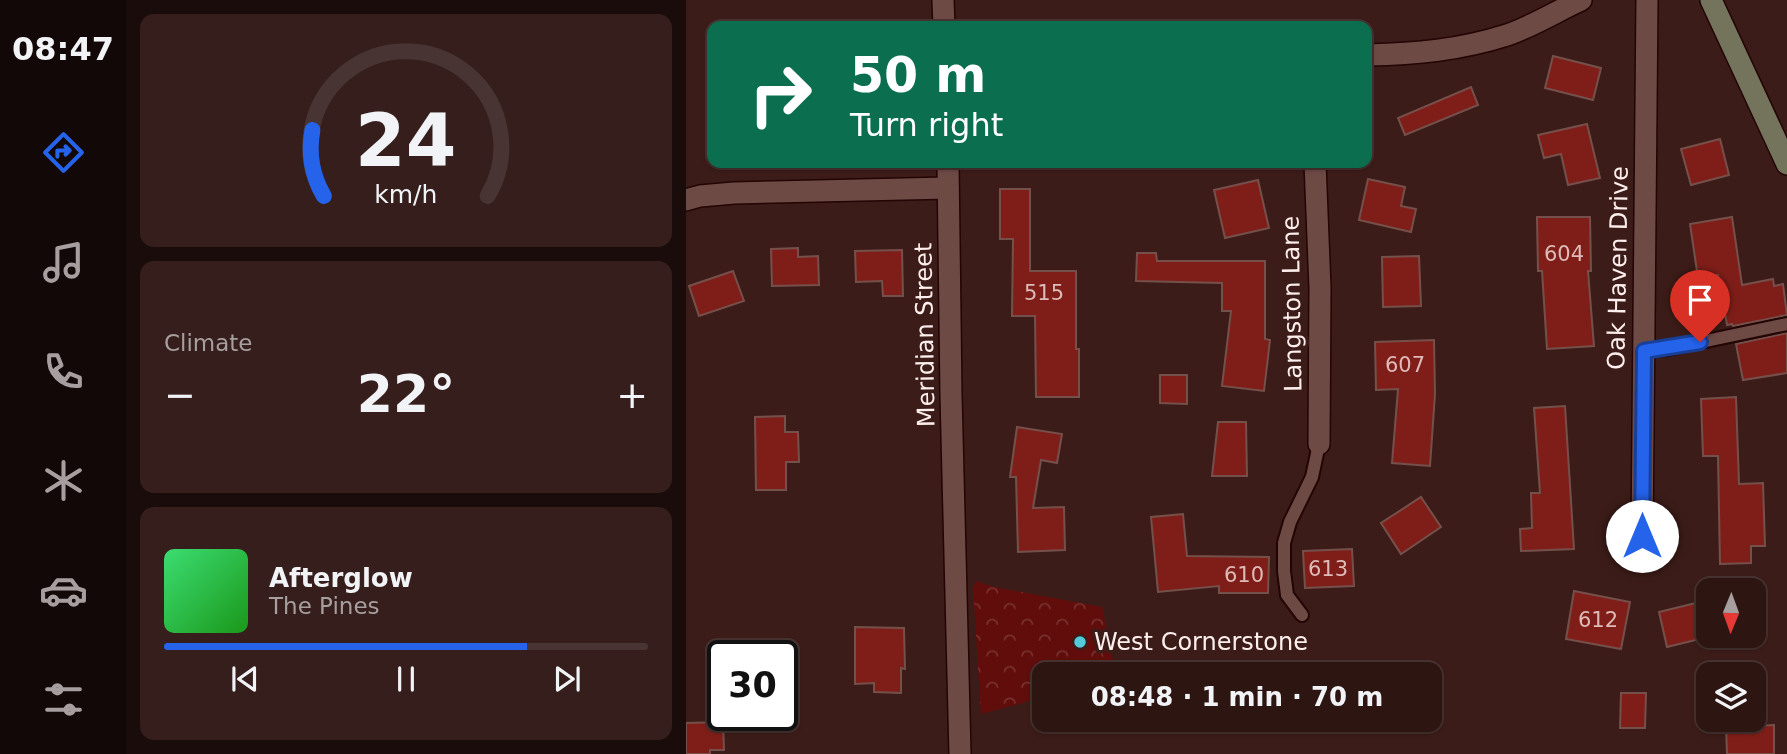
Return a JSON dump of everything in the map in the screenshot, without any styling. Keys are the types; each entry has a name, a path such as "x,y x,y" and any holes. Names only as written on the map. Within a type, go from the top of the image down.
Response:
{"main road":[{"path":"1711,0 1787,164"}],"street":[{"path":"943,0 944,21"},
{"path":"1372,55 1412,54 1461,48 1510,34 1581,0"},
{"name":"Oak Haven Drive","path":"1642,536 1647,0"},
{"name":"Meridian Street","path":"948,168 960,754"},
{"name":"Langston Lane","path":"1315,168 1320,288 1319,444"},
{"path":"686,200 734,193 948,188"}],"lane":[{"path":"1644,351 1787,324"},
{"path":"1302,615 1287,595 1284,543 1290,522 1312,477 1319,444"}],"green space":[{"path":"976,581 994,587 1102,607 1113,662 1032,662 1032,700 981,714 973,588"}],"building":[{"path":"1553,56 1601,68 1593,100 1545,88"},
{"path":"1471,87 1478,105 1405,135 1398,118"},
{"path":"1587,124 1600,178 1568,185 1561,154 1544,158 1538,135"},
{"path":"1720,139 1729,175 1691,185 1681,149"},
{"path":"1368,179 1405,187 1401,206 1416,209 1411,232 1359,220"},
{"path":"1258,180 1269,228 1225,238 1214,190"},
{"path":"1000,189 1030,189 1030,271 1076,271 1079,397 1036,397 1035,316 1012,316 1013,239 1000,239"},
{"path":"1537,217 1590,217 1591,271 1588,271 1594,346 1547,349 1542,271 1538,271"},
{"path":"1732,217 1742,285 1773,279 1774,286 1783,284 1787,315 1727,325 1718,275 1698,278 1690,224"},
{"path":"798,248 798,257 818,256 819,285 772,286 771,249"},
{"path":"902,250 903,296 883,296 882,281 856,282 855,251"},
{"path":"1137,253 1156,253 1157,261 1265,261 1265,339 1270,340 1264,391 1222,386 1231,311 1222,311 1222,283 1136,281"},
{"path":"1419,256 1421,306 1383,307 1382,257"},
{"path":"733,271 744,301 699,316 689,286"},
{"path":"1787,333 1787,373 1743,380 1736,344"},
{"path":"1434,340 1435,394 1430,466 1392,463 1398,389 1376,390 1375,342"},
{"path":"1160,375 1187,375 1187,404 1160,403"},
{"path":"1736,397 1739,484 1763,483 1765,546 1751,546 1751,563 1720,564 1718,456 1703,456 1701,399"},
{"path":"1565,406 1574,549 1521,551 1520,529 1532,528 1531,493 1540,493 1534,408"},
{"path":"785,416 785,432 798,432 799,462 786,462 786,490 756,490 755,417"},
{"path":"1218,422 1246,422 1247,476 1212,476"},
{"path":"1017,427 1062,434 1057,463 1041,460 1033,508 1064,507 1065,550 1018,552 1016,477 1010,477"},
{"path":"1421,497 1441,527 1401,554 1381,523"},
{"path":"1183,514 1187,556 1269,557 1268,593 1219,593 1219,586 1158,592 1151,517"},
{"path":"1352,549 1354,586 1305,588 1303,551"},
{"path":"1574,591 1630,602 1621,649 1566,639"},
{"path":"1696,603 1696,640 1667,647 1659,612"},
{"path":"855,627 904,628 905,669 901,668 901,693 874,692 874,683 855,684"},
{"path":"1621,693 1646,693 1645,728 1620,728"},
{"path":"707,722 707,731 723,731 724,750 710,750 710,754 686,754 686,723"},
{"path":"1766,725 1774,725 1774,754 1727,754 1726,732 1766,732"}],"place":[{"name":"West Cornerstone","path":"1080,642"}],"route":[{"path":"1642,536 1644,351 1700,342"}]}
